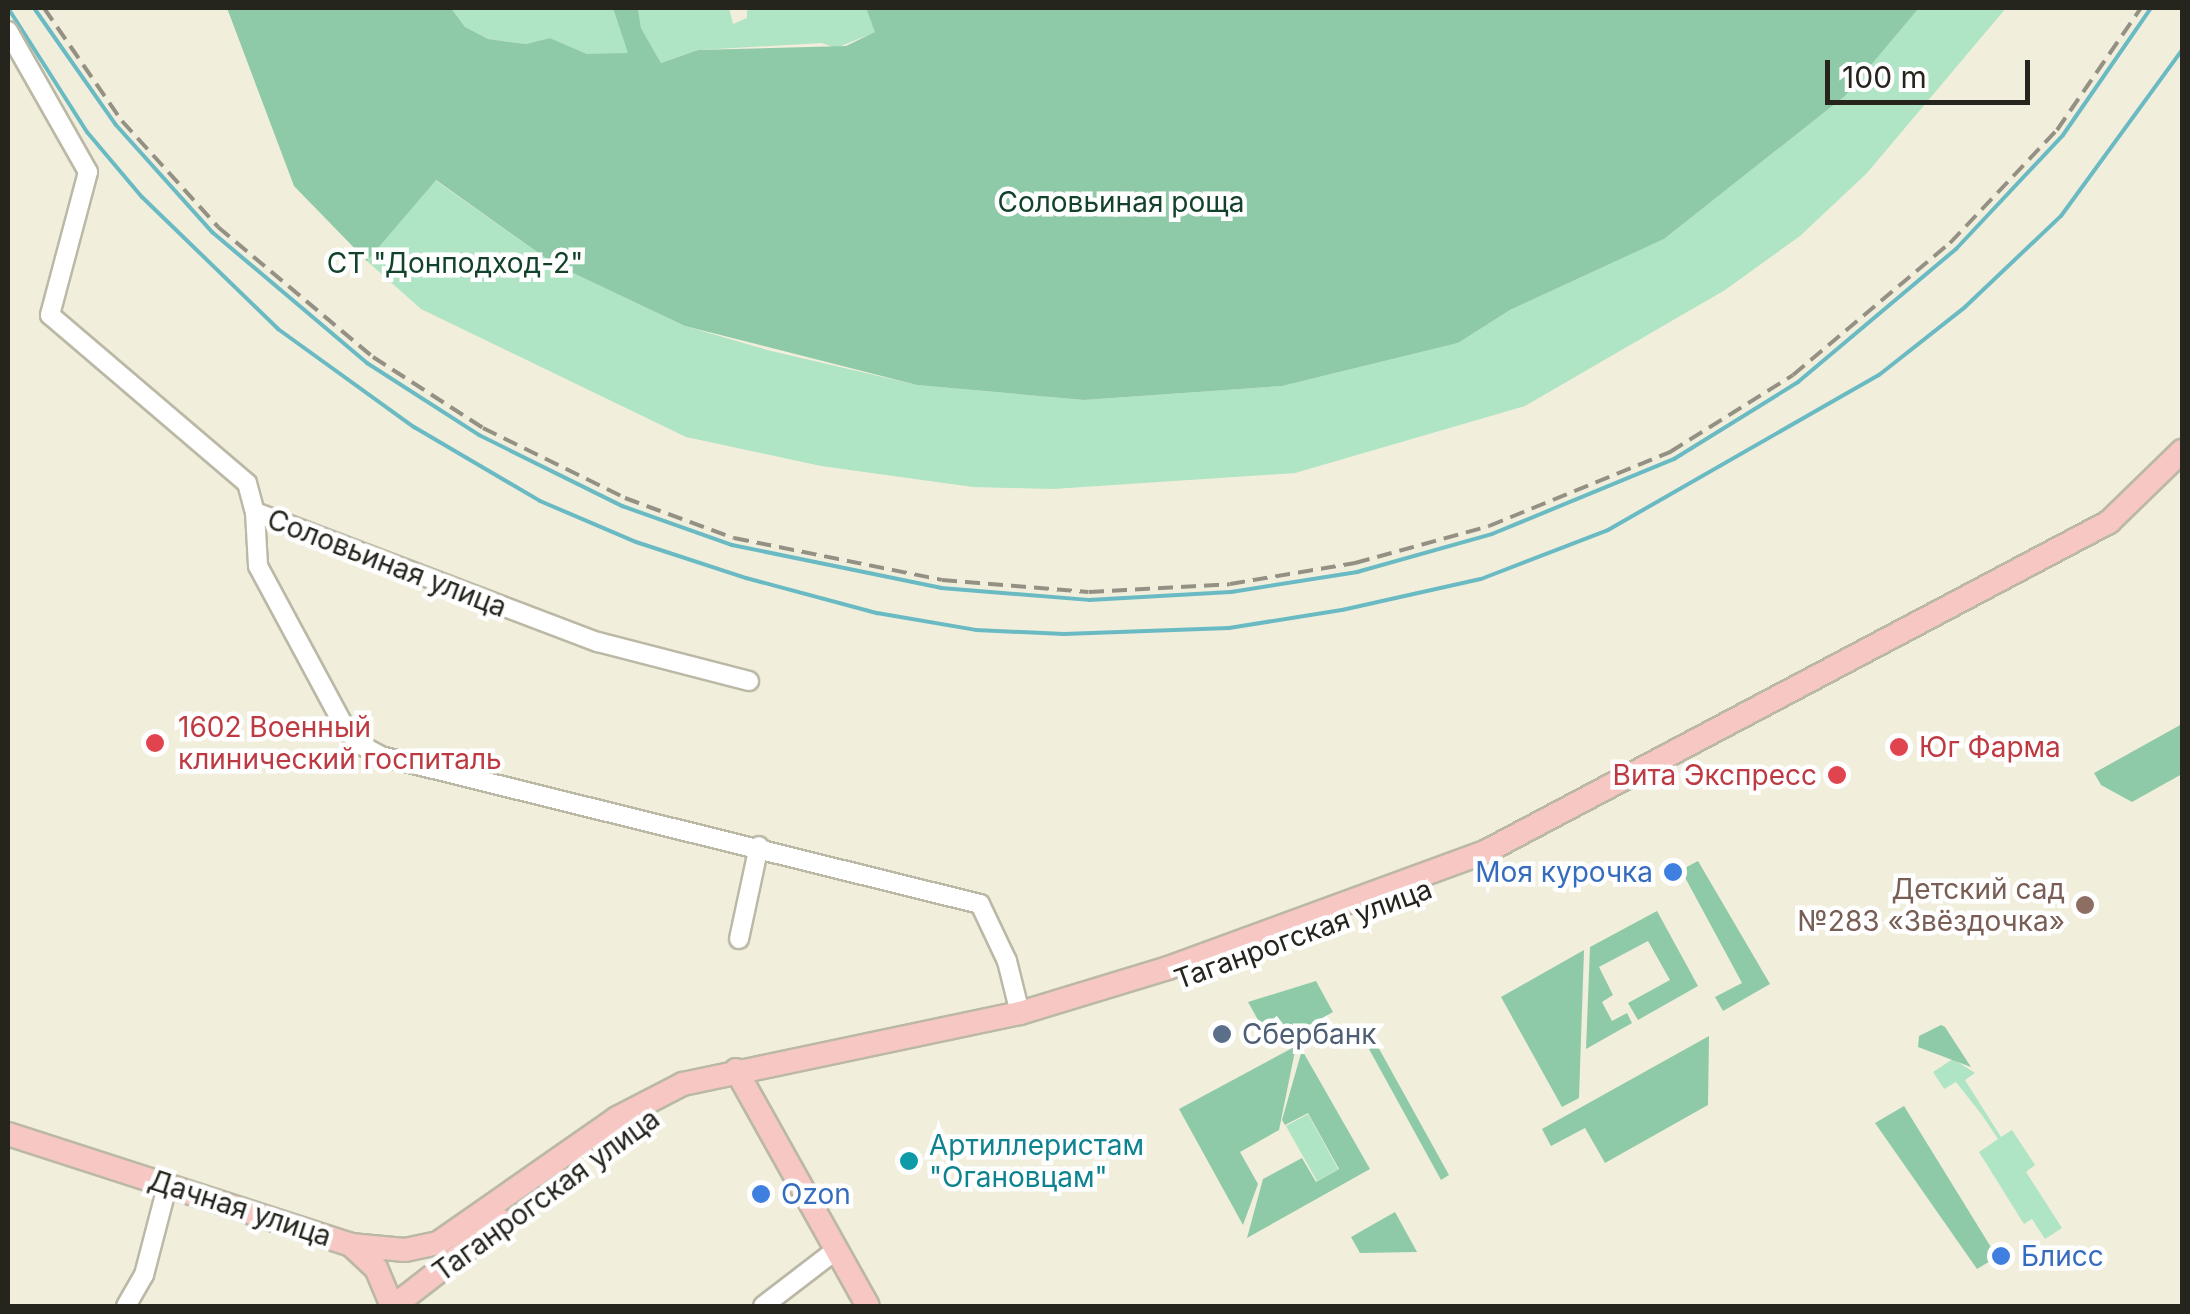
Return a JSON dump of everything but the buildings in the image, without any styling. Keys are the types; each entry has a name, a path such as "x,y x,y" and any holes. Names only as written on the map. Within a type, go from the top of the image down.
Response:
{"main road":[{"name":"Таганрогская улица","path":"1651,775 2109,522 2182,451"},
{"name":"Таганрогская улица","path":"474,1224 616,1118 683,1084 740,1077 1022,1020 1454,865 1651,775 2117,534 2182,473"},
{"name":"Таганрогская улица","path":"351,1245 376,1268 393,1306 624,1130 740,1077"},
{"path":"740,1077 868,1306"},
{"name":"Дачная улица","path":"8,1134 351,1245 405,1250 438,1244 474,1224"}],"street":[{"name":"Соловьиная улица","path":"8,32 88,172 50,315 247,483 254,512 598,642 750,681"},
{"path":"254,512 258,566 347,731 362,745 382,756 759,846 980,904 1007,961 1022,1020"},
{"path":"738,939 759,846"},
{"path":"126,1306 144,1275 168,1183"},
{"path":"763,1306 836,1250"}],"green space":[{"name":"Соловьиная роща","path":"227,8 451,8 465,27 488,39 526,44 550,38 587,54 628,53 613,8 638,8 641,28 661,63 698,50 846,46 875,32 866,8 1919,8 1845,96 1664,239 1510,310 1458,343 1282,386 1084,400 917,385 685,326 554,264 436,180 367,261 294,186"},
{"path":"451,8 613,8 629,54 587,54 550,38 526,44 488,39 465,27"},
{"path":"638,8 729,8 733,24 747,18 747,8 866,8 876,32 836,48 822,43 698,50 661,63 641,28"},
{"name":"СТ \"Донподход-2\"","path":"1919,8 2006,8 1867,173 1800,236 1725,290 1525,406 1295,473 1053,489 973,487 821,466 686,437 421,309 367,261 435,180 554,264 685,326 767,350 917,385 1084,400 1282,386 1458,343 1510,310 1664,239 1845,96"},
{"path":"2182,724 2182,774 2132,802 2101,785 2094,773"},
{"path":"1698,861 1770,984 1723,1011 1715,997 1742,983 1681,870"},
{"path":"1657,911 1698,986 1638,1020 1628,1003 1670,980 1648,941 1599,967 1613,995 1602,1002 1612,1021 1627,1013 1632,1023 1586,1049 1590,947"},
{"path":"1584,950 1579,1098 1562,1107 1501,997"},
{"path":"1316,981 1333,1012 1272,1045 1248,1002"},
{"path":"1941,1025 1971,1067 1918,1047 1919,1036"},
{"path":"1709,1036 1708,1105 1605,1163 1585,1128 1551,1146 1542,1129"},
{"path":"1377,1045 1449,1175 1441,1180 1369,1049"},
{"path":"1296,1046 1279,1130 1240,1152 1258,1184 1243,1225 1179,1109"},
{"path":"1302,1050 1370,1169 1247,1238 1263,1179 1302,1158 1316,1182 1339,1169 1308,1113 1285,1125 1282,1120"},
{"path":"1953,1059 1975,1073 1965,1080 2001,1137 2012,1130 2035,1165 2026,1172 2062,1228 2045,1239 2032,1219 2024,1224 1979,1152 1998,1139 1982,1115 1956,1082 1944,1089 1933,1072"},
{"path":"1904,1106 1997,1257 1977,1269 1875,1123"},
{"path":"1308,1114 1338,1169 1317,1181 1286,1126"},
{"path":"1395,1212 1417,1252 1360,1253 1351,1237"}],"waterway":[{"path":"8,8 87,132 142,197 278,329 414,427 540,501 636,542 746,578 877,613 976,630 1064,634 1229,628 1342,610 1481,579 1608,530 1879,375 1965,307 2061,216 2182,50"},
{"path":"34,8 116,125 212,232 367,363 479,435 622,506 732,545 941,588 1089,600 1231,592 1357,572 1492,534 1674,459 1798,382 1956,249 2063,135 2151,8"}],"railway":[{"path":"44,8 122,121 218,227 373,357 483,428 625,498 734,538 942,580 1089,592 1230,584 1355,563 1489,526 1670,452 1793,375 1950,243 2057,130 2141,8"}],"place":[{"name":"1602 Военный клинический госпиталь","path":"155,743"},
{"name":"Юг Фарма","path":"1899,747"},
{"name":"Вита Экспресс","path":"1837,775"},
{"name":"Моя курочка","path":"1673,872"},
{"name":"Детский сад №283 «Звёздочка»","path":"2085,905"},
{"name":"Сбербанк","path":"1222,1034"},
{"name":"Артиллеристам \"Огановцам\"","path":"909,1161"},
{"name":"Ozon","path":"761,1194"},
{"name":"Блисс","path":"2001,1256"}]}
